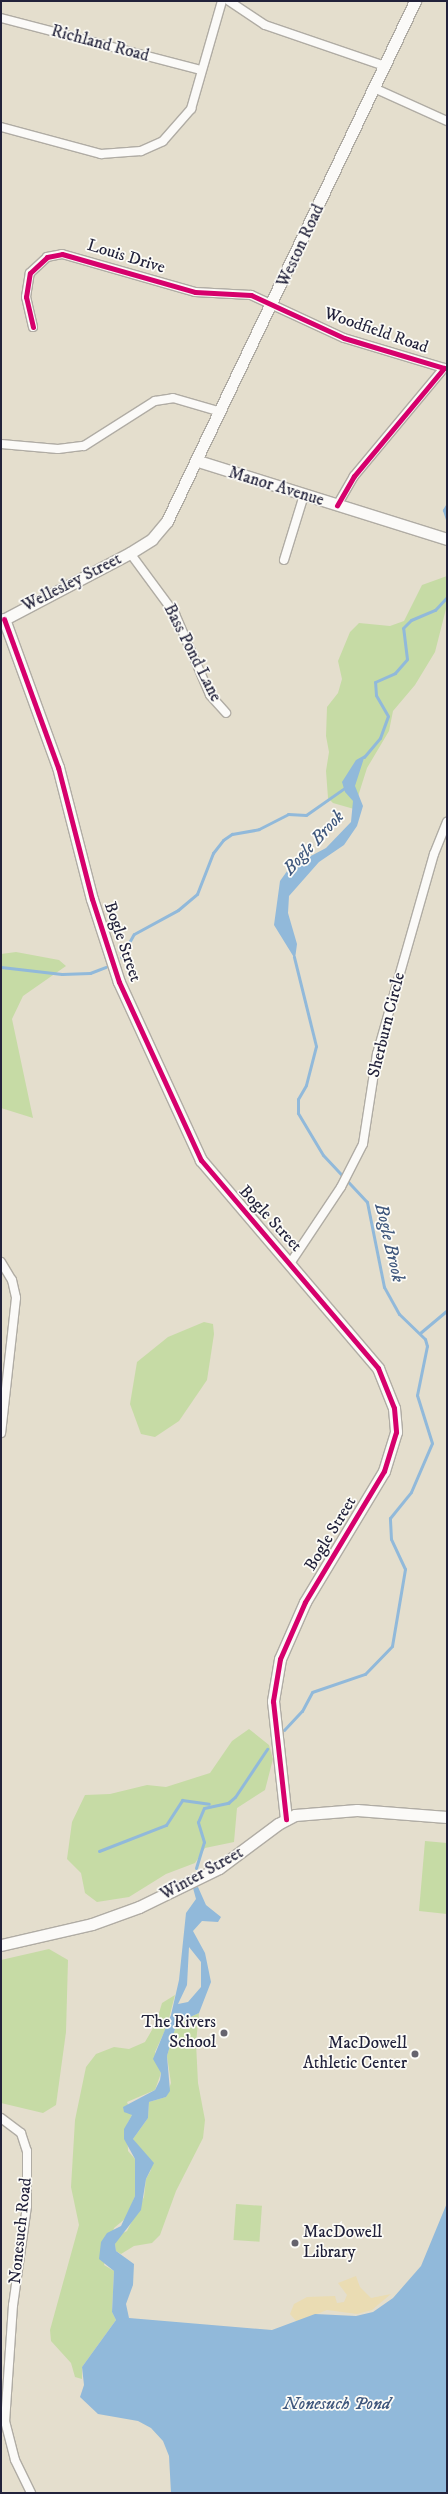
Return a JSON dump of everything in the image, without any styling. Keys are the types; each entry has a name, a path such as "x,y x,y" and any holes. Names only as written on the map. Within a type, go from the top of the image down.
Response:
{"street":[{"path":"1,127 101,154 141,151 163,141 190,109 200,70 222,1"},
{"path":"229,1 265,25 385,66"},
{"name":"Weston Road","path":"142,546 170,516 198,461 218,411 273,305 415,1"},
{"name":"Richland Road","path":"1,18 200,70"},
{"path":"374,88 447,121"},
{"name":"Louis Drive","path":"33,327 26,297 27,280 40,261 54,254 72,256 195,292 241,293 273,305"},
{"name":"Woodfield Road","path":"273,305 344,338 444,368 354,476 337,506"},
{"path":"1,444 58,449 84,446 155,401 173,398 218,411"},
{"name":"Manor Avenue","path":"198,461 304,496 447,539"},
{"path":"284,560 304,496"},
{"name":"Wellesley Street","path":"3,620 142,546"},
{"name":"Bass Pond Lane","path":"130,553 175,614 210,695 226,713"},
{"name":"Bogle Street","path":"3,620 58,767 92,899 119,982 201,1160 290,1262 378,1368 394,1408 396,1432 384,1471 304,1602 280,1659 273,1701 286,1819"},
{"name":"Sherburn Circle","path":"290,1262 352,1168 366,1132 379,1046 434,854 447,822"},
{"path":"1,1262 12,1280 16,1298 1,1433"},
{"name":"Winter Street","path":"1,1945 92,1924 151,1902 219,1868 286,1819 337,1810 447,1817"},
{"name":"Nonesuch Road","path":"1,2118 21,2133 27,2151 27,2206 13,2305 5,2421 15,2460 31,2493"}],"green space":[{"path":"447,576 447,605 435,652 415,685 393,711 389,731 367,768 354,809 333,803 328,798 326,771 329,752 326,736 327,707 338,693 342,679 338,661 350,632 359,623 390,626 404,621 422,585"},
{"path":"16,952 59,960 66,966 23,996 12,1019 33,1118 1,1108 1,954"},
{"path":"204,1322 213,1324 214,1334 207,1380 179,1421 155,1437 141,1434 130,1404 137,1362 168,1337"},
{"path":"249,1729 269,1745 273,1759 265,1790 237,1808 234,1842 205,1848 195,1863 166,1874 129,1897 97,1902 85,1893 81,1873 67,1859 72,1822 85,1795 110,1794 147,1785 166,1787 210,1773 232,1741"},
{"path":"425,1841 447,1843 447,1914 419,1911"},
{"path":"49,1949 68,1960 66,2032 56,2105 43,2113 1,2103 1,1960"},
{"path":"175,1995 167,2026 155,2052 161,2073 155,2090 127,2102 132,2115 127,2124 128,2151 135,2159 135,2196 126,2218 114,2228 104,2265 114,2271 112,2312 116,2320 82,2367 82,2379 75,2377 71,2363 51,2341 50,2330 79,2225 71,2187 75,2120 86,2067 96,2054 114,2047 129,2049 145,2042 156,2023 162,2003"},
{"path":"199,2013 196,2043 198,2083 205,2120 203,2138 176,2191 160,2235 152,2243 134,2246 121,2254 116,2251 115,2244 119,2235 127,2231 144,2197 146,2179 151,2170 133,2139 148,2118 149,2102 166,2097 171,2083 167,2056 175,2029 179,2022"},
{"path":"236,2204 262,2206 259,2242 233,2240"}],"sand":[{"path":"356,2276 360,2287 371,2298 391,2294 372,2310 357,2314 327,2310 297,2322 290,2314 294,2304 307,2297 335,2296 337,2303 344,2302 347,2295 338,2283"}],"water":[{"path":"365,755 355,786 363,806 357,826 344,845 319,862 289,896 288,913 297,944 295,959 274,925 280,881 290,867 326,848 351,822 353,801 345,792 342,782 356,760"},
{"name":"Nonesuch Pond","path":"198,1887 206,1905 221,1917 218,1922 202,1921 193,1931 205,1953 211,1982 199,2013 179,2022 175,2029 167,2056 170,2091 166,2097 149,2102 148,2118 133,2139 154,2163 146,2179 141,2210 115,2244 116,2251 134,2264 133,2285 126,2304 129,2318 272,2330 315,2314 356,2316 373,2312 393,2298 421,2266 447,2203 447,2493 171,2493 169,2456 163,2441 151,2428 138,2421 98,2414 80,2397 84,2385 82,2367 116,2320 112,2312 114,2271 99,2259 101,2242 107,2233 121,2226 135,2196 135,2159 124,2139 124,2129 132,2115 124,2112 123,2107 155,2090 160,2080 161,2073 153,2059 171,2015 179,1980 186,1913 196,1899 193,1888","holes":["189,1947 201,1962 201,1987 188,2002 178,2004 187,1985"]}],"waterway":[{"name":"Bogle Brook","path":"447,505 444,510 447,519"},
{"name":"Bogle Brook","path":"364,757 380,738 388,716 376,695 375,682 395,673 407,659 403,628 411,620 435,610 447,597"},
{"path":"121,957 134,934 178,910 197,894 213,853 223,840 232,834 259,829 288,814 306,815 346,787"},
{"name":"Bogle Brook","path":"284,1730 302,1711 312,1692 365,1674 392,1646 405,1569 391,1539 390,1518 411,1492 432,1443 417,1395 427,1346 425,1339 399,1314 384,1287 367,1202 323,1155 298,1113 298,1099 306,1085 316,1046 294,957"},
{"path":"1,967 62,974 90,973 106,967"},
{"path":"420,1333 447,1310"},
{"name":"Bogle Brook","path":"196,1868 204,1842 198,1822 204,1808 228,1803 235,1797 267,1749"},
{"path":"99,1851 166,1825 182,1800 209,1804"}],"cycle path":[{"path":"33,327 26,297 30,273 47,257 62,254 195,292 251,295 344,338 444,368 354,476 337,506"},
{"path":"4,619 58,767 92,899 119,982 201,1160 378,1368 394,1408 396,1432 384,1471 305,1602 280,1659 273,1701 286,1819"}],"place":[{"name":"The Rivers School","path":"224,2033"},
{"name":"MacDowell Athletic Center","path":"415,2054"},
{"name":"MacDowell Library","path":"295,2243"}]}
